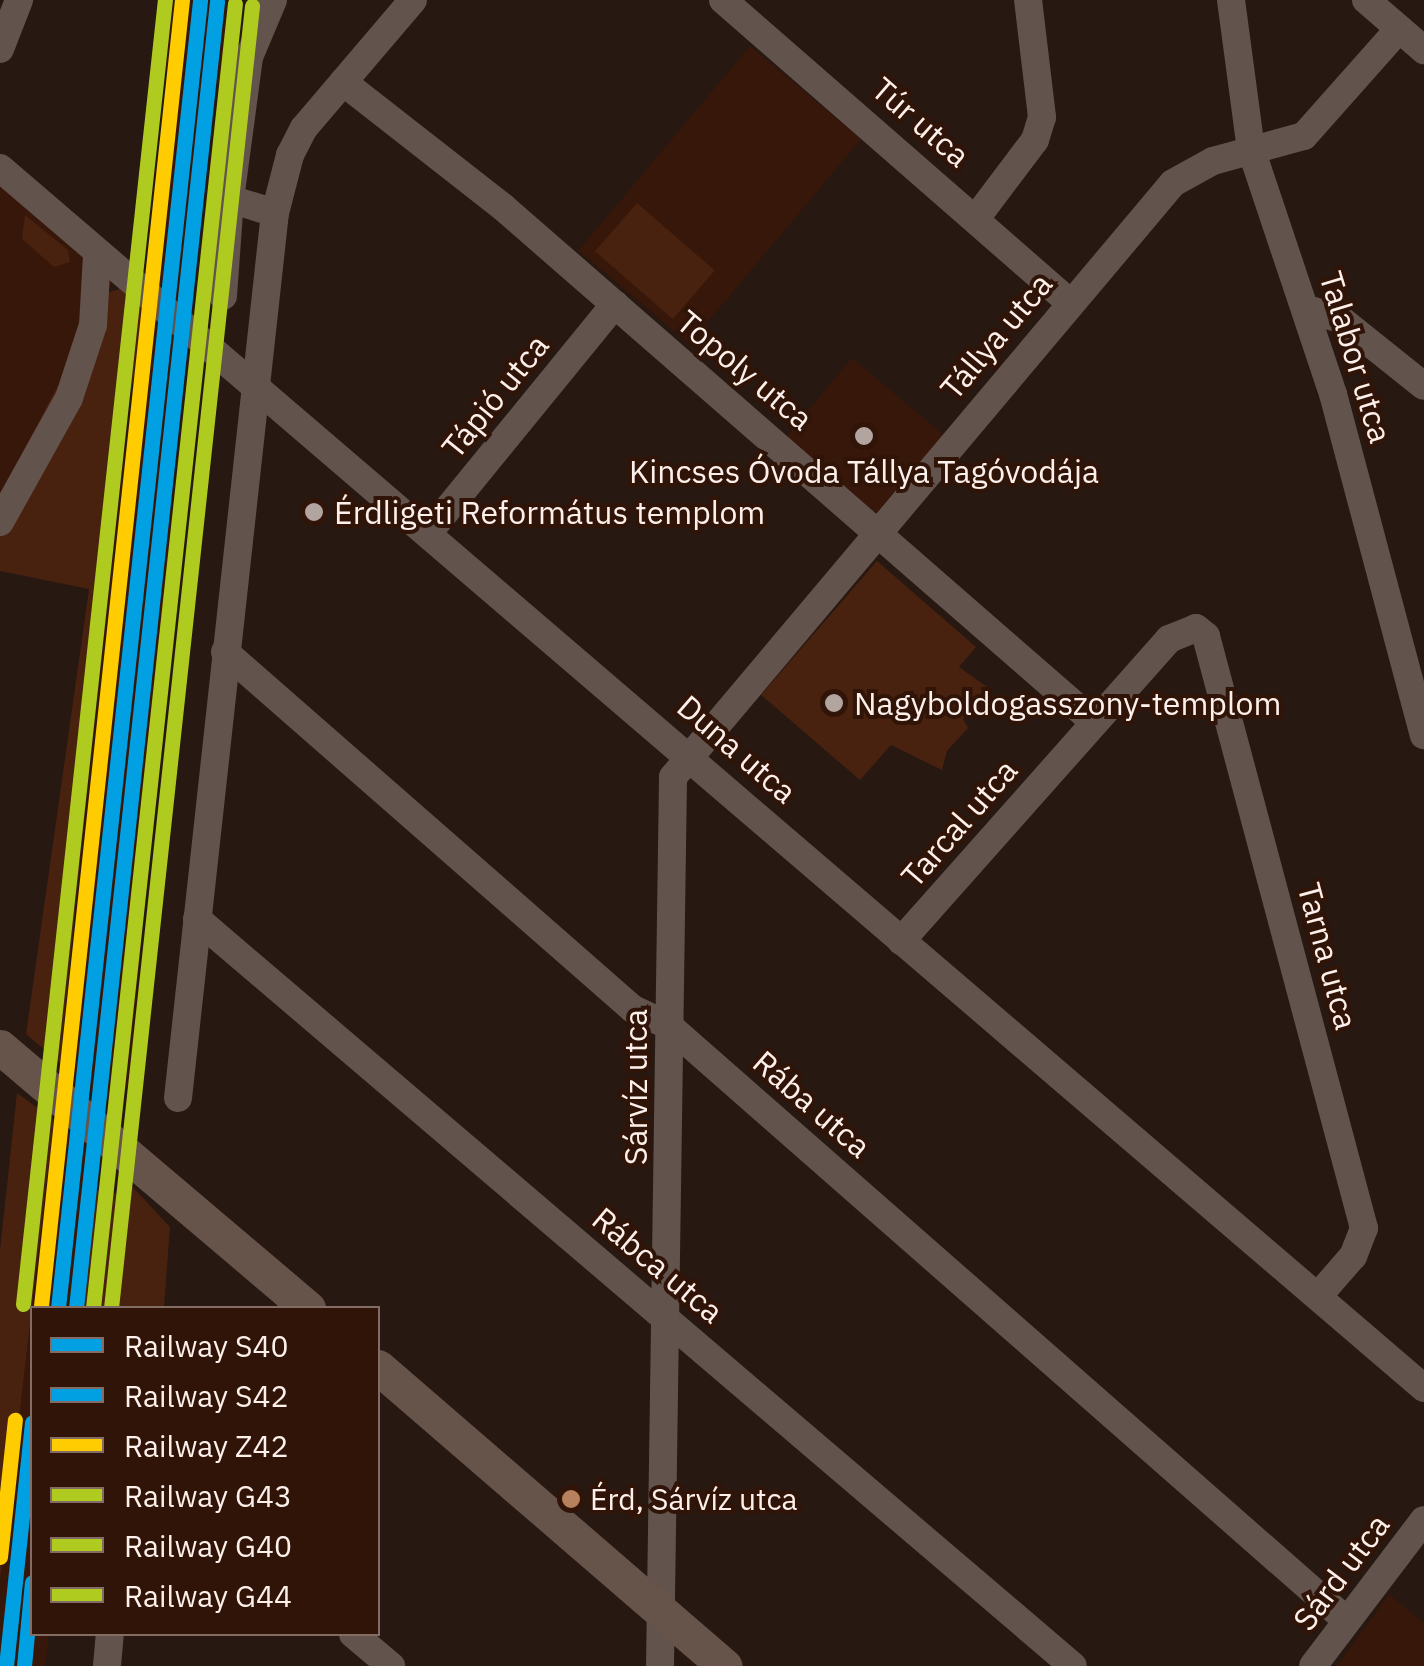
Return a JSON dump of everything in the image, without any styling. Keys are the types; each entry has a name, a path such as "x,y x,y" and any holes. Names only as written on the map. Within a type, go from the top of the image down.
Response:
{"main road":[{"path":"5,1063 306,1306"},
{"path":"380,1369 725,1666"}],"street":[{"path":"0,49 19,0"},
{"path":"222,296 249,57 273,0"},
{"path":"178,1098 276,213 290,155 343,82 413,0"},
{"name":"Túr utca","path":"723,0 977,216 1070,302"},
{"path":"977,216 1035,140 1042,118 1028,0"},
{"name":"Talabor utca","path":"1231,0 1251,149 1306,309 1423,726"},
{"path":"1366,0 1424,50"},
{"name":"Tállya utca","path":"689,752 1173,183 1251,149 1304,136 1399,29"},
{"name":"Topoly utca","path":"343,82 408,127 880,530 1094,722"},
{"name":"Duna utca","path":"0,168 97,255 689,752 901,941 1424,1388"},
{"path":"230,199 276,213"},
{"path":"0,522 69,398 93,325 97,255"},
{"name":"Tápió utca","path":"429,532 615,304"},
{"path":"1306,309 1340,319 1424,386"},
{"name":"Tarcal utca","path":"901,941 1168,639 1196,628"},
{"name":"Tarna utca","path":"1196,628 1220,668 1364,1228 1353,1256 1319,1296"},
{"name":"Rába utca","path":"225,652 633,1010 670,1026 1346,1620"},
{"name":"Sárvíz utca","path":"660,1666 666,1616 670,1322 670,792 689,752"},
{"name":"Rábca utca","path":"197,919 1073,1666"},
{"name":"Sárd utca","path":"1313,1666 1424,1520"},
{"path":"107,1666 110,1636"},
{"path":"355,1636 391,1666"}],"shaded area":[{"path":"169,0 227,0 221,84 207,82 183,345 131,1084 109,1101 60,1075 114,524 178,75 163,69"},
{"path":"750,46 861,139 689,344 578,251"},
{"path":"0,186 114,279 0,495"},
{"path":"637,203 715,271 673,319 595,251"},
{"path":"25,215 68,250 70,262 54,267 22,239"},
{"path":"120,289 144,309 147,322 130,394 114,524 60,1063 26,1034 89,589 0,571 0,495 58,385 77,397 106,293"},
{"name":"Kincses Óvoda Tállya Tagóvodája","path":"852,358 943,434 877,513 786,437"},
{"path":"877,561 976,647 959,667 987,687 963,719 968,728 947,751 942,770 891,745 860,780 761,695"},
{"path":"17,1093 54,1120 0,1580 0,1250"},
{"path":"54,1120 86,1147 74,1306 32,1306"},
{"path":"128,1182 170,1227 164,1306 76,1306 86,1189 126,1195"},
{"path":"30,1324 30,1636 49,1636 45,1666 0,1666 0,1580"},
{"path":"1389,1594 1424,1623 1424,1666 1337,1666"}],"rail line":[{"name":"G40","path":"23,1304 165,0"},
{"name":"Z42","path":"41,1306 182,0"},
{"name":"S40","path":"58,1306 200,0"},
{"name":"S42","path":"76,1306 217,2"},
{"name":"G43","path":"93,1306 235,4"},
{"name":"G44","path":"111,1306 252,6"},
{"name":"Z42","path":"0,1557 15,1420"},
{"name":"S40","path":"6,1666 30,1441"},
{"name":"S42","path":"24,1666 30,1603"}],"place":[{"name":"Kincses Óvoda Tállya Tagóvodája","path":"864,436"},
{"name":"Érdligeti Református templom","path":"314,512"},
{"name":"Nagyboldogasszony-templom","path":"834,703"},
{"name":"Érd, Sárvíz utca","path":"571,1499"}]}
